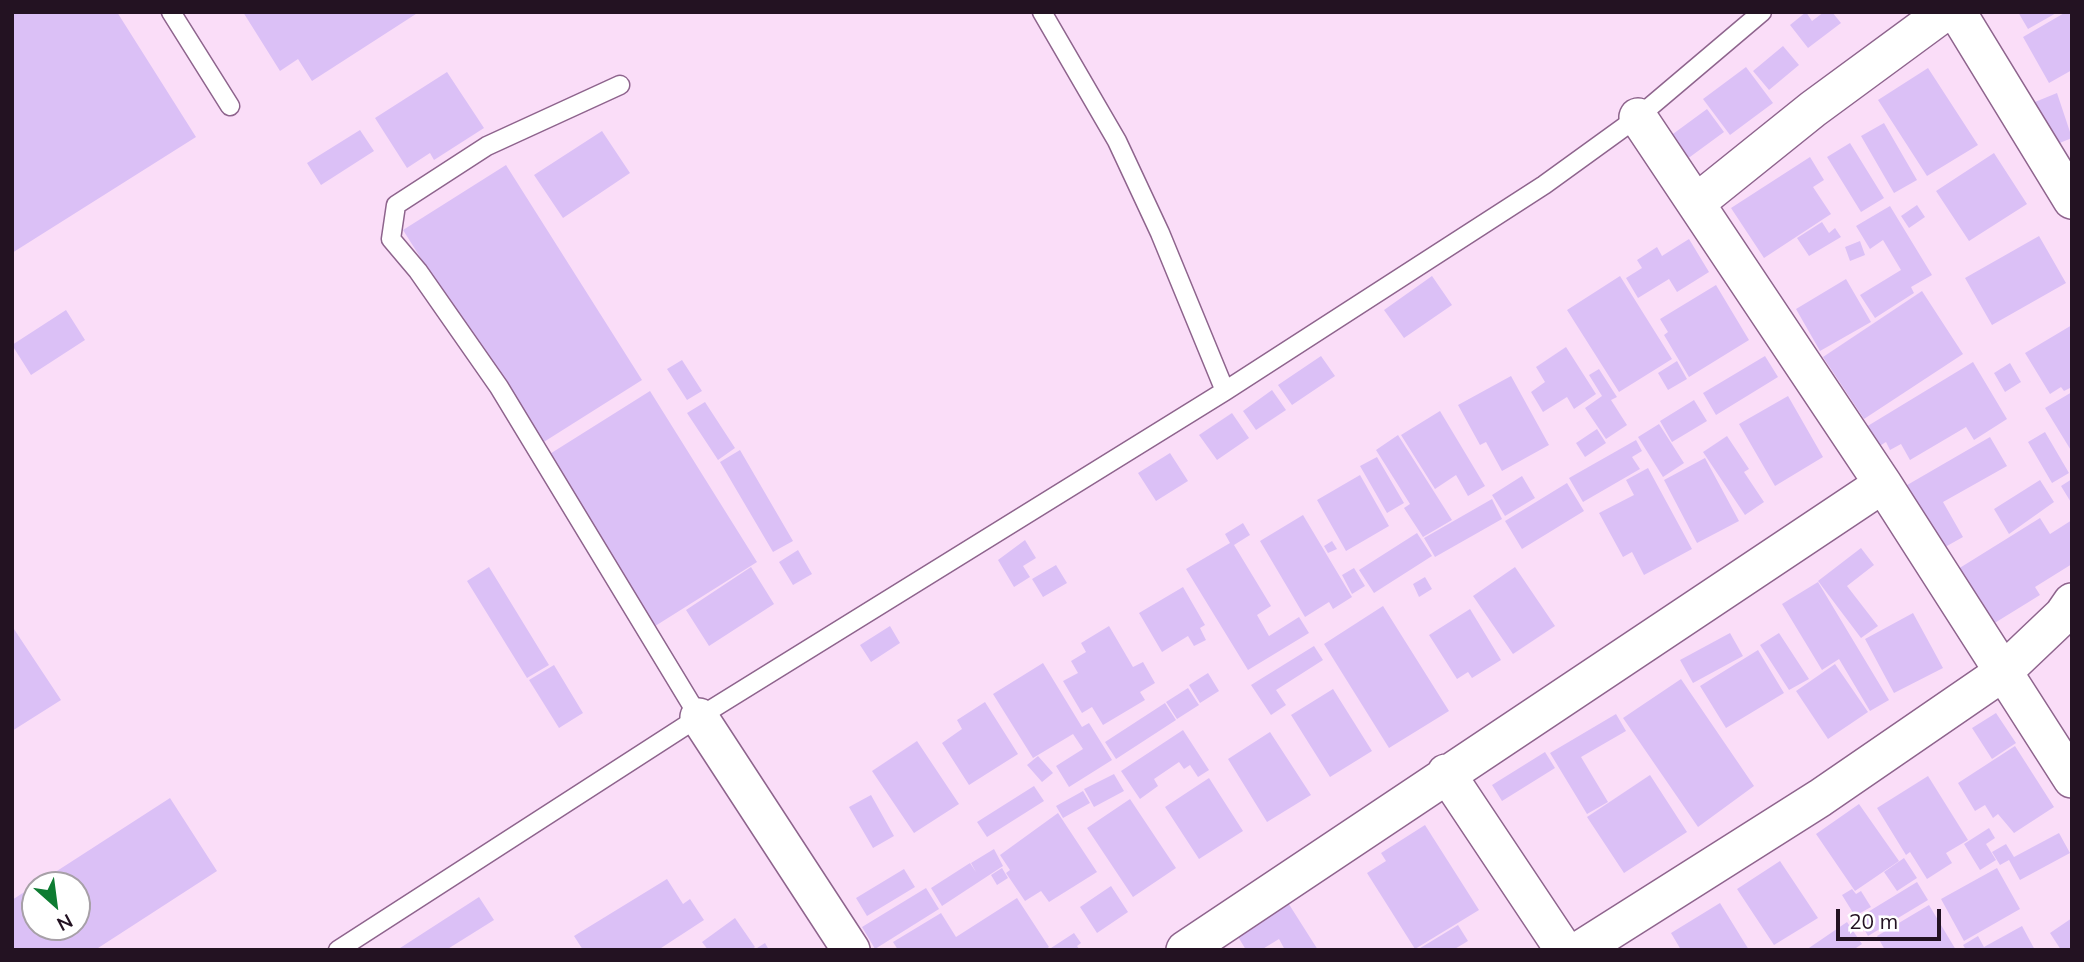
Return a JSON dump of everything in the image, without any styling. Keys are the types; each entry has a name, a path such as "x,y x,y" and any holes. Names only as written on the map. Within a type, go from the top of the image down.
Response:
{"street":[{"path":"1696,203 1813,109 1945,12"},
{"path":"1957,12 2072,200"},
{"path":"1638,117 1883,484 2072,779"},
{"path":"1185,950 1446,773 1883,484"},
{"path":"1580,950 1821,798 2002,673 2063,615 2072,603"},
{"path":"699,717 851,950"},
{"path":"1446,773 1564,950"}],"lane":[{"path":"170,12 230,106"},
{"path":"1042,12 1117,141 1160,233 1225,391"},
{"path":"338,950 699,717 1225,391 1544,186 1638,117 1762,12"},
{"path":"620,85 487,146 396,205 391,239 418,271 499,387 699,717"}],"building":[{"path":"12,12 117,12 196,137 12,253"},
{"path":"243,12 419,12 312,81 298,59 280,71"},
{"path":"1806,12 1812,21 1824,12 1832,12 1841,23 1808,48 1790,25"},
{"path":"2018,12 2058,12 2028,29"},
{"path":"2066,12 2072,12 2072,70 2049,83 2023,37"},
{"path":"1783,46 1799,65 1769,90 1753,71"},
{"path":"1746,67 1773,103 1730,135 1703,99"},
{"path":"1928,68 1978,145 1927,176 1878,100"},
{"path":"447,72 484,128 434,160 430,153 407,168 375,118"},
{"path":"2057,93 2072,138 2052,146 2035,102"},
{"path":"1707,109 1724,132 1679,165 1662,142"},
{"path":"1884,123 1917,180 1894,193 1861,136"},
{"path":"360,130 374,151 321,185 307,163"},
{"path":"602,131 630,173 563,218 534,175"},
{"path":"1850,143 1884,198 1861,212 1827,157"},
{"path":"1994,153 2027,204 1969,241 1936,191"},
{"path":"1810,157 1824,180 1813,187 1831,214 1764,258 1731,208"},
{"path":"506,165 642,380 539,445 403,230"},
{"path":"1917,205 1925,217 1909,228 1901,216"},
{"path":"1890,206 1932,275 1911,287 1914,293 1875,318 1860,295 1901,270 1883,240 1870,249 1856,226"},
{"path":"1822,222 1829,233 1835,228 1841,237 1809,256 1797,238"},
{"path":"2039,236 2066,283 1992,325 1965,278"},
{"path":"1689,239 1709,272 1677,292 1669,279 1638,298 1626,278 1642,268 1637,260 1657,247 1662,256"},
{"path":"1860,241 1865,255 1850,261 1845,247"},
{"path":"1432,276 1452,305 1404,338 1384,310"},
{"path":"1620,276 1672,359 1619,392 1567,310"},
{"path":"1846,279 1871,322 1820,351 1796,309"},
{"path":"1716,285 1749,340 1689,377 1664,335 1668,332 1660,319"},
{"path":"1922,291 1963,354 1864,419 1823,357"},
{"path":"66,310 85,340 31,375 12,345"},
{"path":"2072,325 2072,387 2064,391 2061,387 2050,394 2025,353"},
{"path":"1566,347 1596,394 1574,409 1567,397 1543,412 1531,392 1545,382 1536,367"},
{"path":"1321,356 1335,376 1292,405 1278,385"},
{"path":"1765,356 1778,377 1716,415 1703,393"},
{"path":"682,360 702,391 687,400 667,369"},
{"path":"1677,361 1687,379 1668,390 1658,373"},
{"path":"1973,362 2007,419 1974,440 1966,427 1910,460 1901,444 1890,450 1886,442 1878,447 1866,427"},
{"path":"2010,363 2021,382 2005,392 1994,373"},
{"path":"1599,369 1617,397 1611,400 1627,425 1606,439 1585,408 1602,396 1589,375"},
{"path":"1511,376 1549,445 1502,471 1486,442 1480,445 1458,405"},
{"path":"1272,390 1286,410 1256,430 1243,411"},
{"path":"650,391 757,562 652,628 545,457"},
{"path":"2072,392 2072,452 2045,408"},
{"path":"1788,396 1823,457 1775,486 1739,424"},
{"path":"1694,400 1707,421 1672,442 1660,421"},
{"path":"705,402 735,448 718,460 687,413"},
{"path":"1440,411 1485,486 1468,496 1456,475 1435,489 1401,435"},
{"path":"1232,413 1249,438 1217,460 1199,435"},
{"path":"1659,424 1684,463 1663,477 1638,437"},
{"path":"1597,429 1606,443 1585,457 1576,443"},
{"path":"2045,432 2069,473 2052,483 2028,442"},
{"path":"1398,435 1452,520 1423,537 1404,508 1410,504 1376,450"},
{"path":"1727,436 1749,469 1744,472 1764,502 1745,515 1703,452"},
{"path":"1990,437 2007,466 1943,502 1963,537 1938,551 1902,488"},
{"path":"1636,440 1642,451 1632,457 1640,469 1583,502 1569,478"},
{"path":"740,450 793,541 773,552 720,462"},
{"path":"1170,453 1188,481 1156,501 1138,473"},
{"path":"1377,457 1404,503 1387,513 1360,466"},
{"path":"1705,458 1739,521 1697,543 1664,480"},
{"path":"1648,468 1692,549 1644,575 1632,552 1623,557 1599,513 1634,495 1626,480"},
{"path":"1360,475 1389,526 1346,551 1317,500"},
{"path":"1522,476 1535,498 1505,516 1492,495"},
{"path":"2072,479 2072,504 2061,486"},
{"path":"2040,480 2054,502 2009,534 1994,509"},
{"path":"1567,483 1584,511 1522,549 1505,521"},
{"path":"1492,499 1502,519 1435,557 1424,538"},
{"path":"1303,515 1352,597 1333,609 1329,602 1305,617 1260,541"},
{"path":"2040,518 2050,534 2072,520 2072,564 2035,587 2040,595 1993,624 1958,569"},
{"path":"1243,523 1250,535 1234,545 1271,606 1257,615 1269,636 1299,617 1309,633 1248,670 1186,569 1230,543 1225,534"},
{"path":"1417,533 1432,556 1374,593 1359,570"},
{"path":"1025,540 1036,558 1023,566 1030,577 1014,587 998,560"},
{"path":"1332,541 1337,549 1328,553 1324,546"},
{"path":"1861,548 1874,565 1847,586 1878,626 1861,638 1818,581"},
{"path":"798,550 812,574 793,585 779,562"},
{"path":"1056,565 1067,583 1043,597 1032,579"},
{"path":"489,567 549,665 527,678 467,581"},
{"path":"751,567 774,604 709,646 686,610"},
{"path":"1515,567 1555,626 1513,654 1473,596"},
{"path":"1354,568 1365,586 1352,594 1342,575"},
{"path":"1425,577 1432,589 1419,597 1413,584"},
{"path":"1818,582 1889,700 1870,711 1839,659 1822,670 1782,604"},
{"path":"1183,587 1205,625 1200,628 1206,640 1194,646 1188,636 1162,652 1139,613"},
{"path":"1383,606 1449,711 1389,748 1324,644"},
{"path":"1470,609 1501,660 1472,678 1468,672 1457,679 1429,635"},
{"path":"1913,613 1943,668 1894,693 1865,639"},
{"path":"12,626 61,700 12,731"},
{"path":"890,626 900,643 871,662 860,645"},
{"path":"1109,626 1133,667 1143,662 1155,683 1140,692 1145,700 1103,725 1092,707 1082,713 1063,681 1078,673 1071,661 1086,652 1081,643"},
{"path":"1730,633 1743,656 1693,683 1680,660"},
{"path":"1779,633 1809,679 1789,690 1760,645"},
{"path":"1314,646 1323,660 1276,690 1286,705 1271,715 1251,685"},
{"path":"1758,650 1784,693 1726,728 1700,686"},
{"path":"1043,663 1082,727 1089,723 1112,760 1069,787 1056,766 1083,749 1073,734 1033,758 993,694"},
{"path":"1835,664 1868,712 1828,739 1796,691"},
{"path":"554,665 583,713 559,728 529,680"},
{"path":"1208,673 1219,691 1200,703 1189,685"},
{"path":"1681,679 1754,786 1698,827 1623,718"},
{"path":"1188,688 1199,705 1177,719 1166,702"},
{"path":"1333,689 1372,751 1330,777 1291,715"},
{"path":"985,702 1018,754 969,785 942,743 962,729 957,720"},
{"path":"1165,703 1176,720 1116,759 1105,742"},
{"path":"1996,713 2016,743 1992,759 1972,728"},
{"path":"1616,714 1626,731 1581,757 1608,802 1587,814 1550,753"},
{"path":"1183,730 1209,770 1198,777 1190,765 1184,769 1179,762 1154,779 1158,786 1140,799 1121,771"},
{"path":"1270,732 1311,795 1267,822 1228,759"},
{"path":"917,741 959,804 914,833 872,771"},
{"path":"2015,746 2054,807 2014,833 1998,814 1993,818 1985,805 1975,811 1958,783"},
{"path":"1545,752 1555,768 1502,801 1492,785"},
{"path":"1038,756 1053,773 1042,782 1027,765"},
{"path":"1114,774 1124,791 1094,807 1084,789"},
{"path":"1650,775 1687,832 1624,873 1587,817"},
{"path":"1928,776 1968,840 1946,853 1952,863 1927,879 1910,852 1906,855 1877,808"},
{"path":"1209,778 1243,831 1199,859 1165,807"},
{"path":"1034,786 1044,801 987,837 977,822"},
{"path":"1083,791 1090,803 1063,818 1056,806"},
{"path":"871,795 894,836 873,848 849,807"},
{"path":"170,798 217,871 95,950 12,950 12,900 21,894 21,941 91,941 91,871 57,871"},
{"path":"1130,799 1176,868 1133,897 1087,828"},
{"path":"1859,804 1899,861 1855,891 1816,834"},
{"path":"1058,813 1097,872 1049,902 1041,891 1025,901 1006,873 1010,870 1000,855"},
{"path":"1425,825 1479,910 1415,949 1367,873 1386,861 1381,853"},
{"path":"1989,828 1995,838 1986,844 1996,860 1980,870 1964,844"},
{"path":"2059,833 2070,853 2020,880 2009,860 2000,865 1992,852 2006,844 2014,857"},
{"path":"994,849 1003,866 942,906 931,888 970,863 976,872 971,863"},
{"path":"1904,858 1917,878 1897,891 1884,872"},
{"path":"1780,861 1818,918 1774,945 1737,889"},
{"path":"1002,868 1008,878 997,885 991,875"},
{"path":"1997,868 2020,909 1964,941 1941,899"},
{"path":"904,869 915,887 867,916 856,898"},
{"path":"667,879 683,904 690,899 704,920 658,950 583,950 574,936"},
{"path":"1917,882 1928,900 1868,936 1858,918"},
{"path":"1111,886 1128,912 1097,933 1080,907"},
{"path":"926,888 939,909 875,949 862,927"},
{"path":"1852,889 1856,894 1861,891 1871,907 1855,916 1842,895"},
{"path":"479,897 494,920 446,950 397,950"},
{"path":"1017,898 1049,947 1045,950 898,950 893,942 941,913 956,937"},
{"path":"1285,898 1318,950 1285,950 1279,939 1261,950 1246,950 1234,930"},
{"path":"1720,903 1749,950 1681,950 1671,933"},
{"path":"1929,905 1956,950 1885,950 1877,936"},
{"path":"735,918 755,947 751,950 708,950 702,942"},
{"path":"2072,918 2072,950 2061,950 2050,933"},
{"path":"1847,922 1862,944 1853,950 1806,950"},
{"path":"1458,925 1468,941 1453,950 1417,950"},
{"path":"2022,926 2035,950 1966,950 1963,945 1978,936 1984,947"},
{"path":"1074,933 1081,943 1077,946 1080,950 1048,950"},
{"path":"765,943 769,950 754,950"}]}
